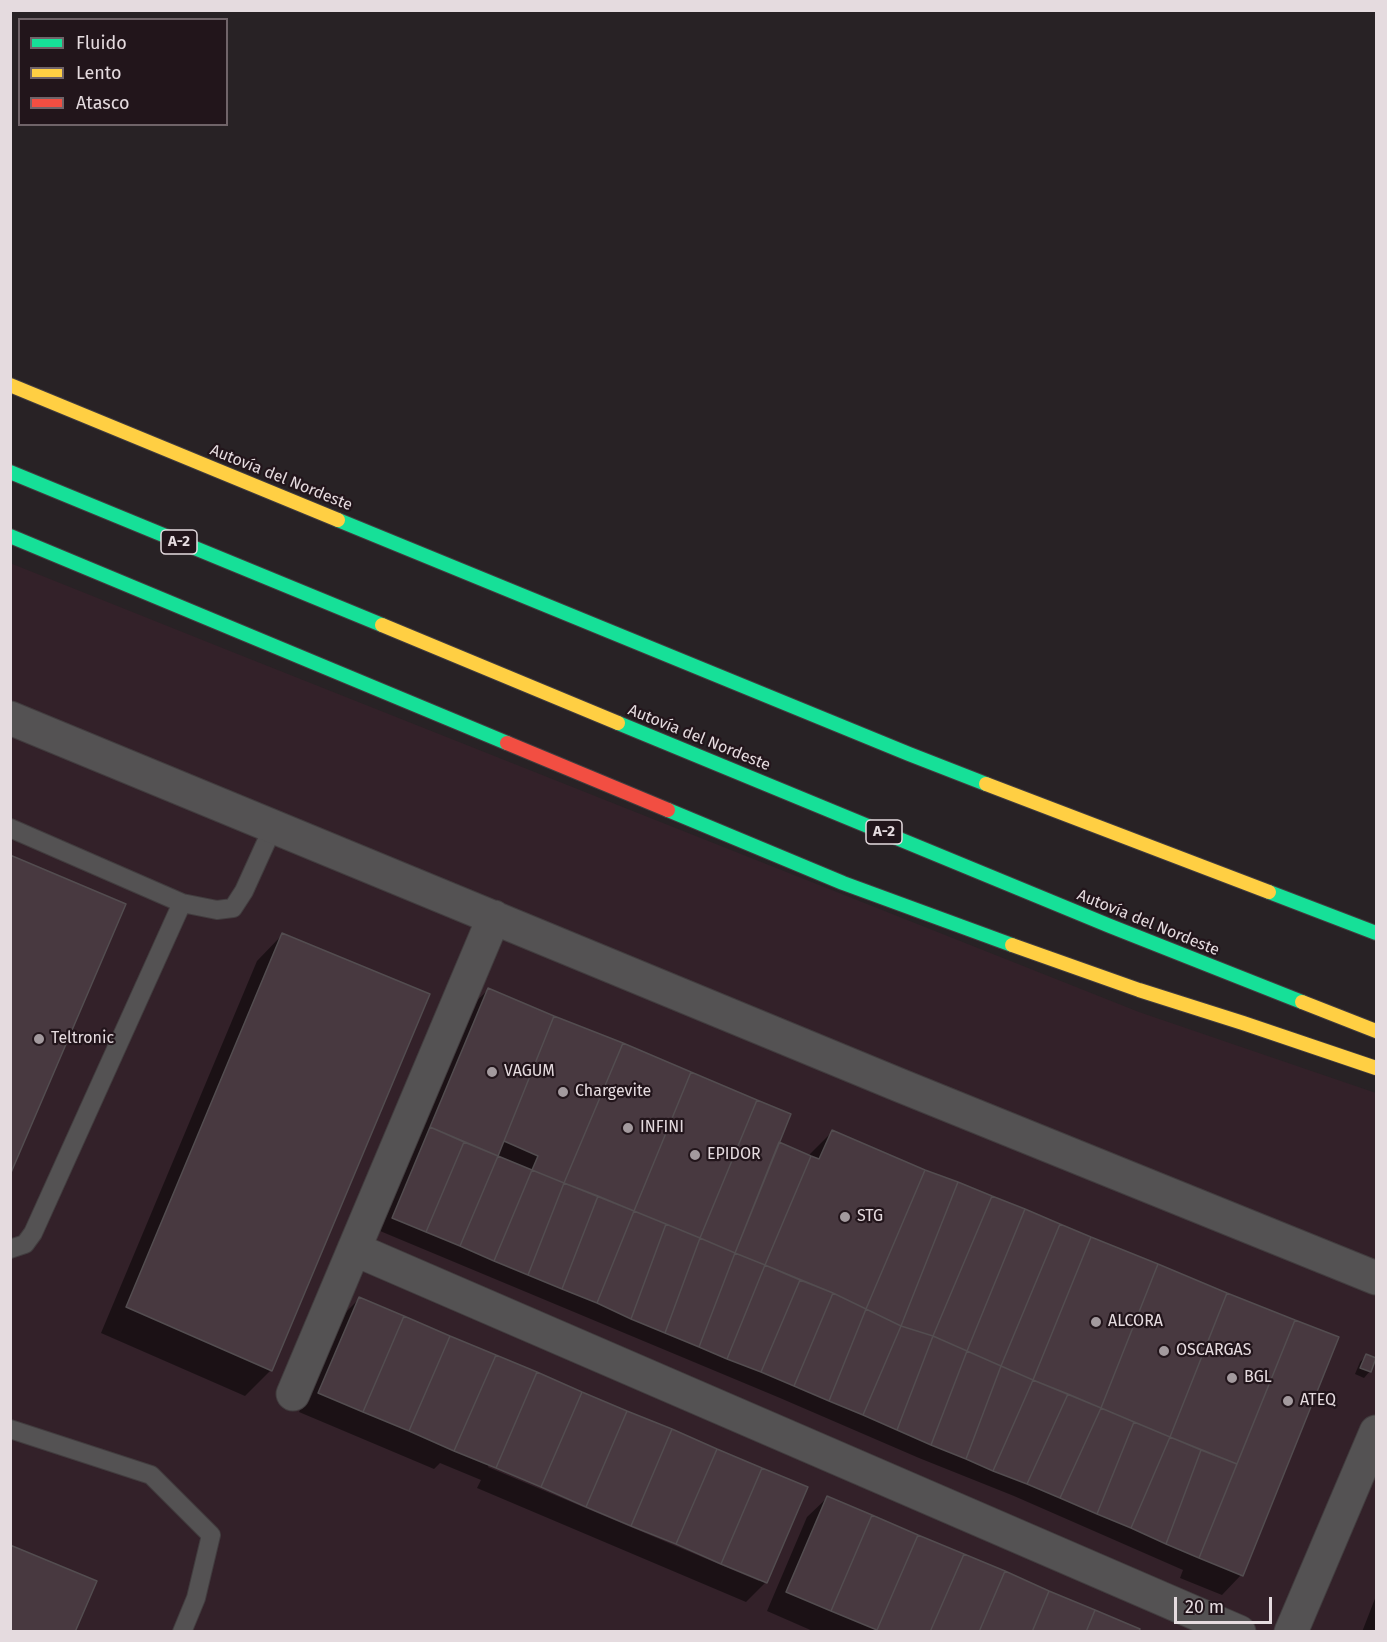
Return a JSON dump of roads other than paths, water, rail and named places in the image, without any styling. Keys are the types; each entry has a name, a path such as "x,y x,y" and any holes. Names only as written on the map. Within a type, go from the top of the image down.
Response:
{"highway":[{"name":"Autovía del Nordeste","path":"10,385 909,754 1377,933"},
{"name":"Autovía del Nordeste","path":"10,472 1110,926 1377,1031"},
{"path":"10,536 843,883 1139,990 1377,1068"}],"street":[{"path":"10,718 899,1085 1377,1278"},
{"path":"293,1394 494,917"},
{"path":"354,1249 1239,1632"},
{"path":"1292,1632 1377,1432"}],"lane":[{"path":"10,828 182,903 217,910 233,908 244,891 273,827"},
{"path":"10,1249 25,1244 33,1233 182,903"},
{"path":"10,1429 151,1475 211,1535 196,1598 182,1632"}],"place":[{"name":"Teltronic","path":"39,1039"},
{"name":"VAGUM","path":"492,1072"},
{"name":"Chargevite","path":"563,1092"},
{"name":"INFINI","path":"628,1128"},
{"name":"EPIDOR","path":"695,1155"},
{"name":"STG","path":"845,1217"},
{"name":"ALCORA","path":"1096,1322"},
{"name":"OSCARGAS","path":"1164,1351"},
{"name":"BGL","path":"1232,1378"},
{"name":"ATEQ","path":"1288,1401"}]}
